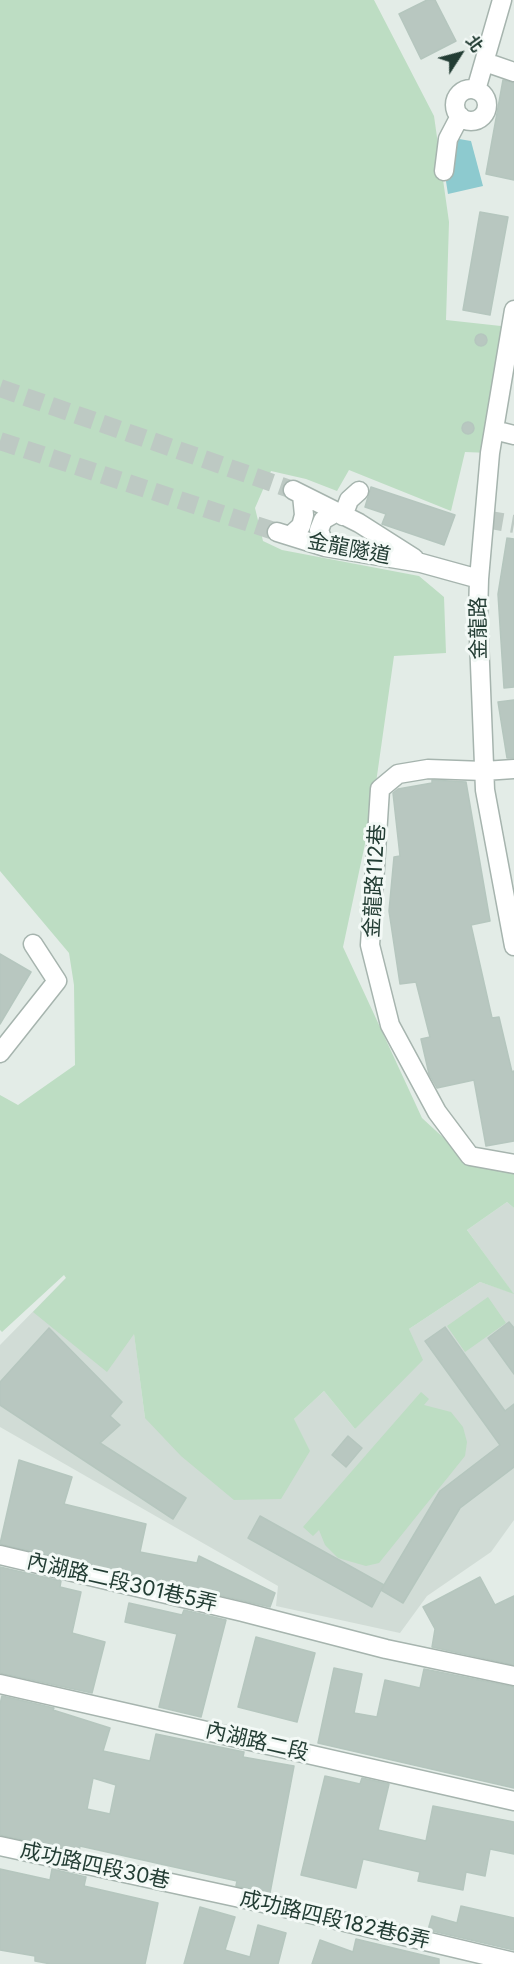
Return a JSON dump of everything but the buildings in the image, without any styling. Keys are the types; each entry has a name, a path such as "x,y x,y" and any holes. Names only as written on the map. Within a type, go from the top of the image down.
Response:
{"street":[{"path":"444,171 448,139 460,116 470,120 483,115 486,101 477,90 502,0"},
{"path":"485,62 514,72"},
{"name":"金龍路","path":"514,310 510,354 494,430 479,579 483,771 514,946"},
{"path":"494,430 514,435"},
{"path":"325,547 319,530 323,520 340,514 349,500 359,491"},
{"name":"金龍隧道","path":"421,563 340,514 298,492 304,515 301,526 283,534 325,547 421,563 479,579"},
{"name":"金龍路112巷","path":"514,769 483,771 428,769 398,774 380,789 370,945 390,1025 437,1112 470,1156 514,1164"},
{"path":"0,1053 57,981 33,944"},
{"name":"內湖路二段301巷5弄","path":"0,1555 243,1612 386,1649 514,1676"},
{"name":"內湖路二段","path":"0,1684 514,1801"},
{"name":"成功路四段30巷","path":"0,1846 190,1887"},
{"name":"成功路四段182巷6弄","path":"190,1887 514,1962"}],"shaded area":[{"path":"507,1202 514,1208 514,1520 491,1552 427,1596 400,1633 276,1606 278,1586 0,1427 0,1345 66,1278 134,1333 145,1418 294,1419 324,1391 355,1429 409,1329 480,1282 513,1293 467,1230"}],"green space":[{"path":"0,0 374,0 434,116 449,222 446,320 510,327 490,453 465,452 451,511 349,470 337,491 306,479 271,471 255,508 263,541 282,550 419,576 444,597 446,653 394,656 372,811 343,947 422,1118 472,1164 514,1164 514,1208 507,1202 467,1230 514,1294 480,1282 409,1329 423,1360 355,1429 324,1391 294,1419 310,1451 281,1499 234,1500 181,1456 145,1418 134,1334 107,1372 33,1312 66,1278 64,1275 2,1332 0,1330 0,1095 18,1105 75,1065 74,985 69,953 0,871"},
{"path":"488,1297 506,1323 465,1352 447,1326"},
{"path":"421,1392 429,1399 424,1405 451,1412 463,1427 467,1442 465,1456 379,1563 366,1566 338,1558 325,1545 319,1530 313,1536 303,1527"}],"water":[{"path":"453,138 471,141 483,186 448,194 445,175"}],"tunnel":[{"path":"0,388 293,490"},
{"path":"0,441 277,532"},
{"path":"485,519 514,524"}]}
